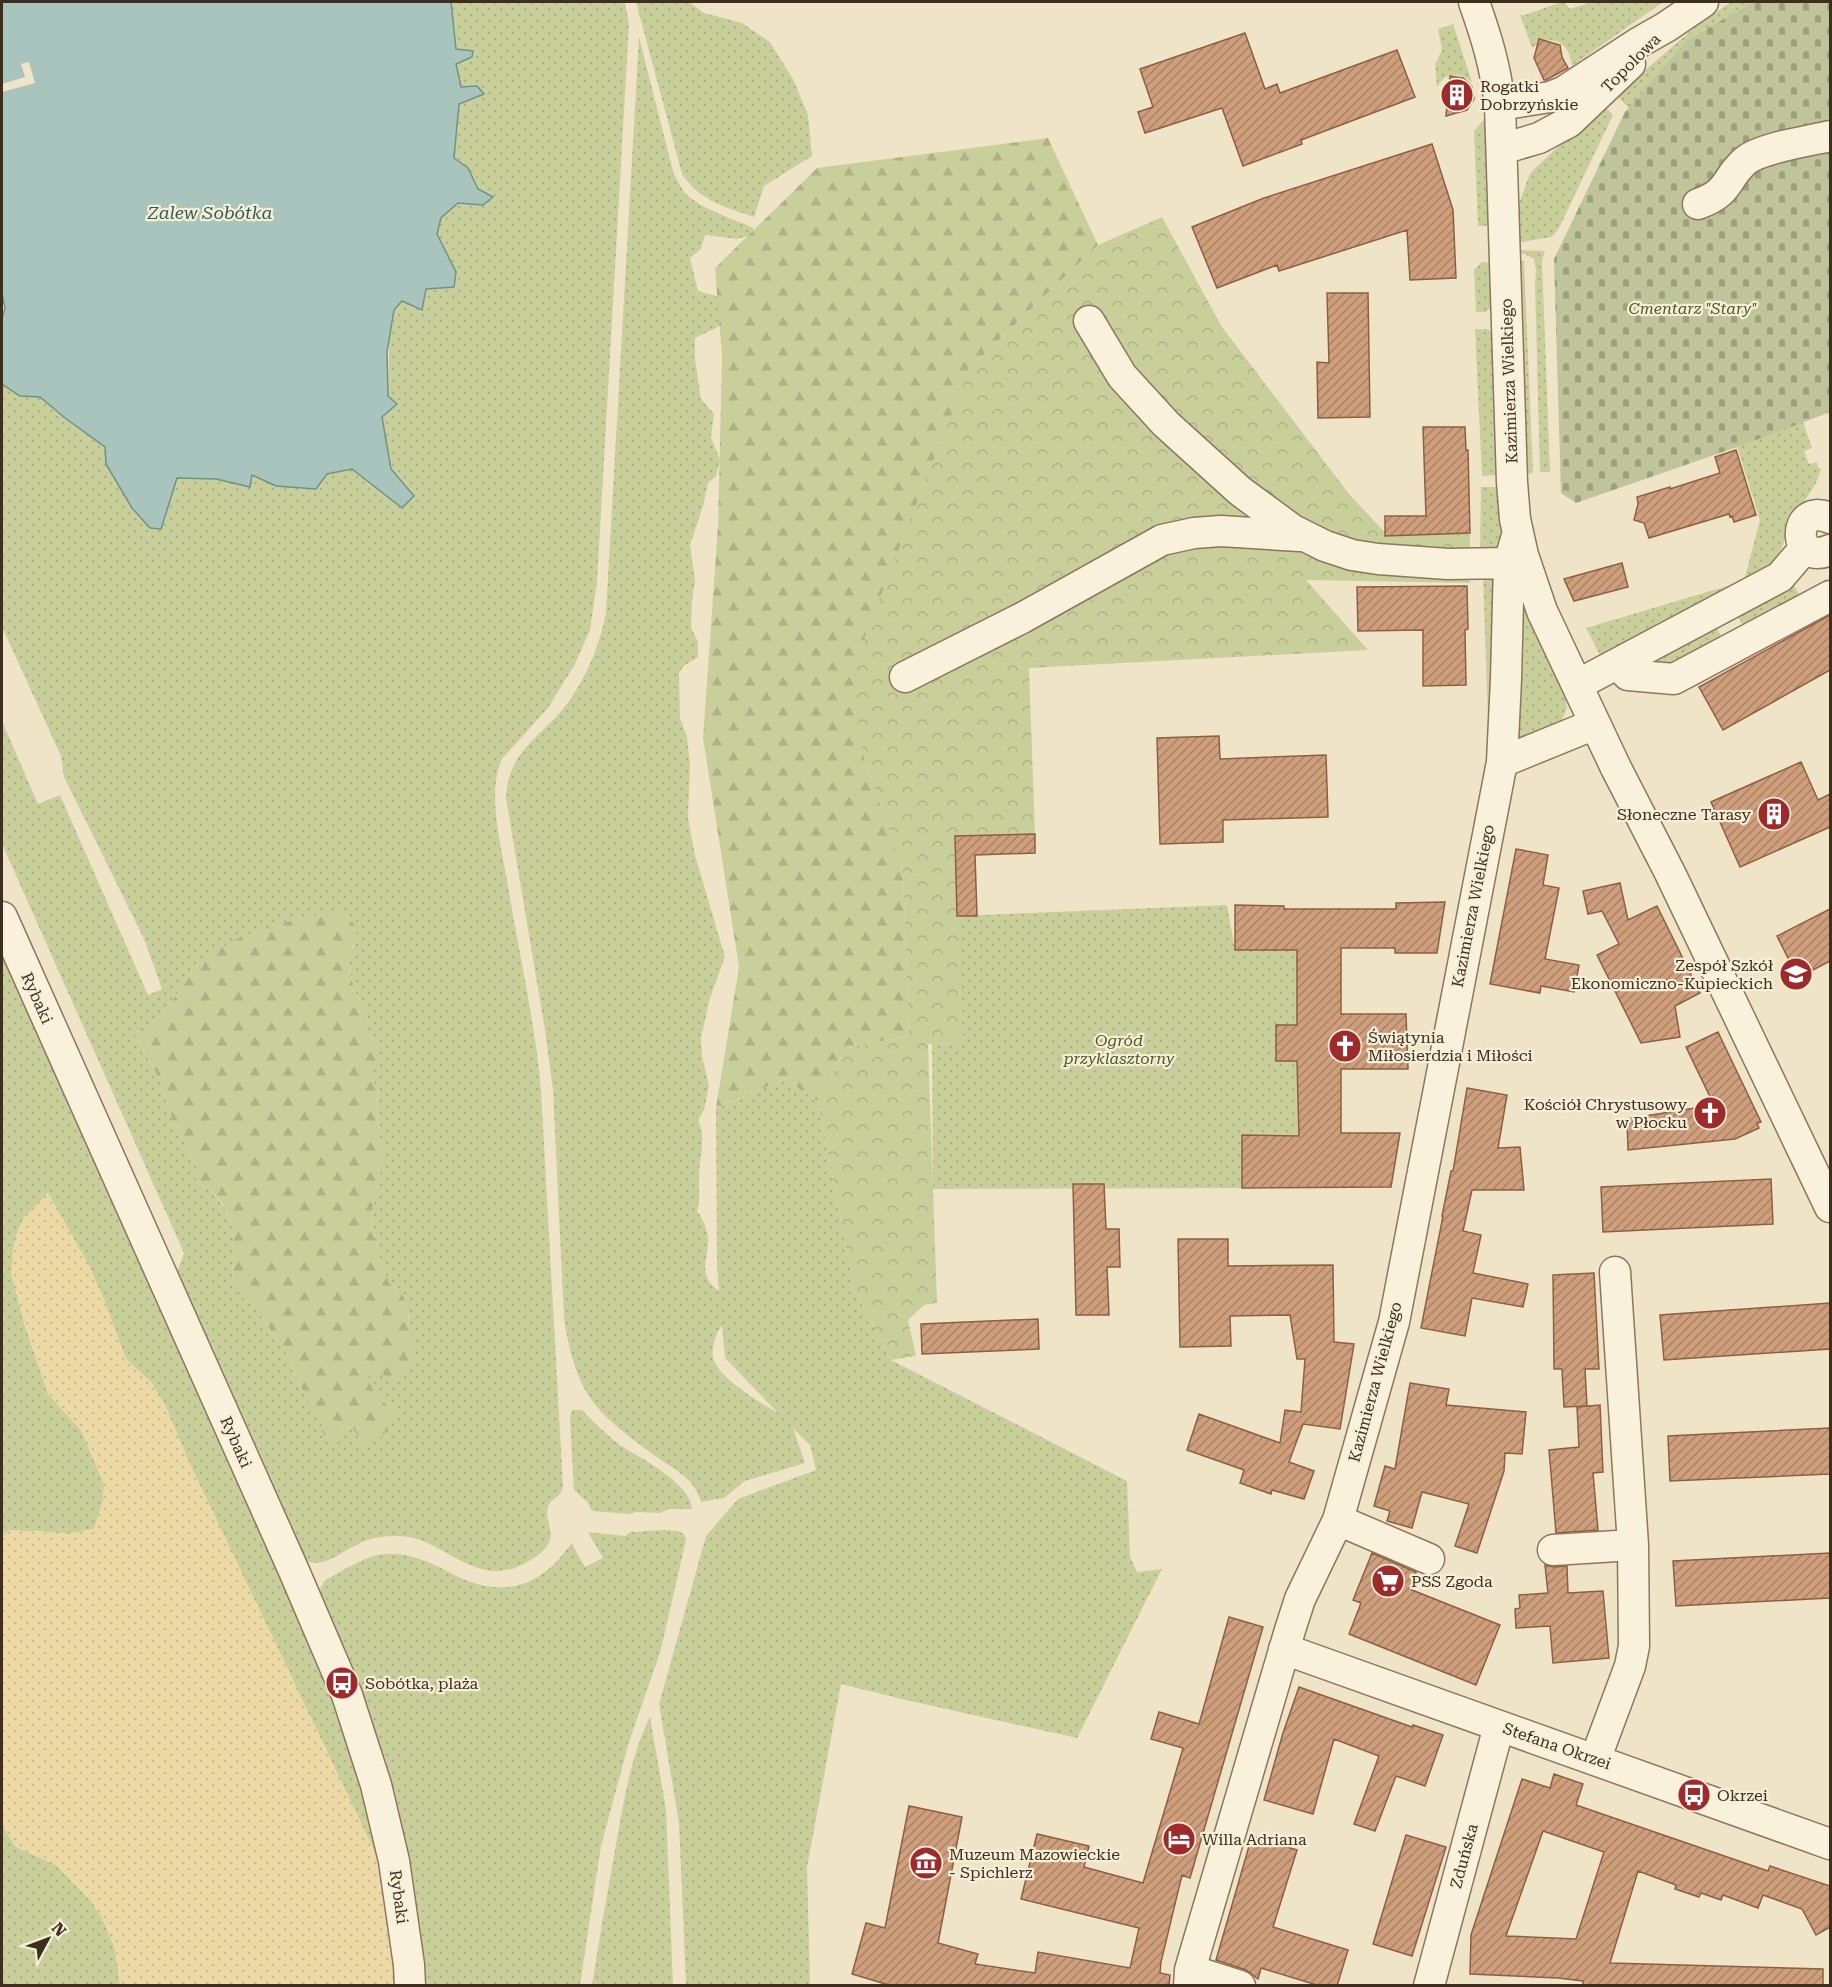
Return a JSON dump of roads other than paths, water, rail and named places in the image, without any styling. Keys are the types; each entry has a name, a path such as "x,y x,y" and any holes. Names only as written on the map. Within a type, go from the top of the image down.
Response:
{"street":[{"name":"Kazimierza Wielkiego","path":"1190,1978 1284,1649 1300,1599 1338,1520 1394,1322 1502,762 1509,563 1518,532 1512,482 1500,105 1495,65 1474,2"},
{"name":"Topolowa","path":"1500,105 1550,97 1563,92 1703,2"},
{"name":"Topolowa","path":"1502,149 1539,138 1569,122 1666,27"},
{"path":"1698,204 1719,195 1745,161 1757,153 1830,136"},
{"path":"1089,321 1122,376 1166,424 1240,491 1269,514 1308,537 1352,555 1378,560 1448,564 1509,563"},
{"path":"1577,685 1780,577 1818,549 1801,539 1800,530 1805,522 1812,516 1821,515 1830,518"},
{"path":"905,677 1022,618 1162,540 1221,531 1278,533 1308,537"},
{"path":"1518,532 1528,573 1542,611 1830,1207"},
{"path":"1617,664 1628,675 1674,679 1830,596"},
{"path":"1502,762 1595,724"},
{"name":"Rybaki","path":"2,917 294,1571 347,1695 376,1785 394,1861 410,1986"},
{"path":"1595,1760 1630,1666 1634,1646 1634,1545 1615,1272"},
{"path":"1338,1520 1429,1559"},
{"path":"1553,1550 1634,1545"},
{"name":"Stefana Okrzei","path":"1284,1649 1830,1844"},
{"name":"Zduńska","path":"1429,1986 1499,1726"},
{"path":"1190,1978 1240,1986"}],"water":[{"name":"Zalew Sobótka","path":"2,2 451,2 456,49 473,51 472,57 456,64 461,87 477,86 484,94 459,104 454,158 468,168 478,189 493,197 483,205 458,203 441,218 437,234 456,272 454,287 426,289 422,310 402,301 394,310 387,352 388,396 397,404 382,417 391,469 414,496 402,508 352,469 327,474 316,489 276,486 252,475 250,487 216,479 177,478 161,529 150,528 132,508 106,464 105,447 40,397 20,396 2,384 2,318 5,308 2,294"}],"place":[{"name":"Rogatki Dobrzyńskie","path":"1457,95"},
{"name":"Słoneczne Tarasy","path":"1774,814"},
{"name":"Zespół Szkół Ekonomiczno-Kupieckich","path":"1796,974"},
{"name":"Świątynia Miłosierdzia i Miłości","path":"1345,1046"},
{"name":"Kościół Chrystusowy w Płocku","path":"1710,1113"},
{"name":"PSS Zgoda","path":"1388,1581"},
{"name":"Sobótka, plaża","path":"342,1683"},
{"name":"Okrzei","path":"1694,1795"},
{"name":"Willa Adriana","path":"1179,1839"},
{"name":"Muzeum Mazowieckie - Spichlerz","path":"926,1863"}],"park label":[{"name":"Cmentarz \"Stary\"","path":"1693,308"},
{"name":"Ogród przyklasztorny","path":"1119,1049"}]}
